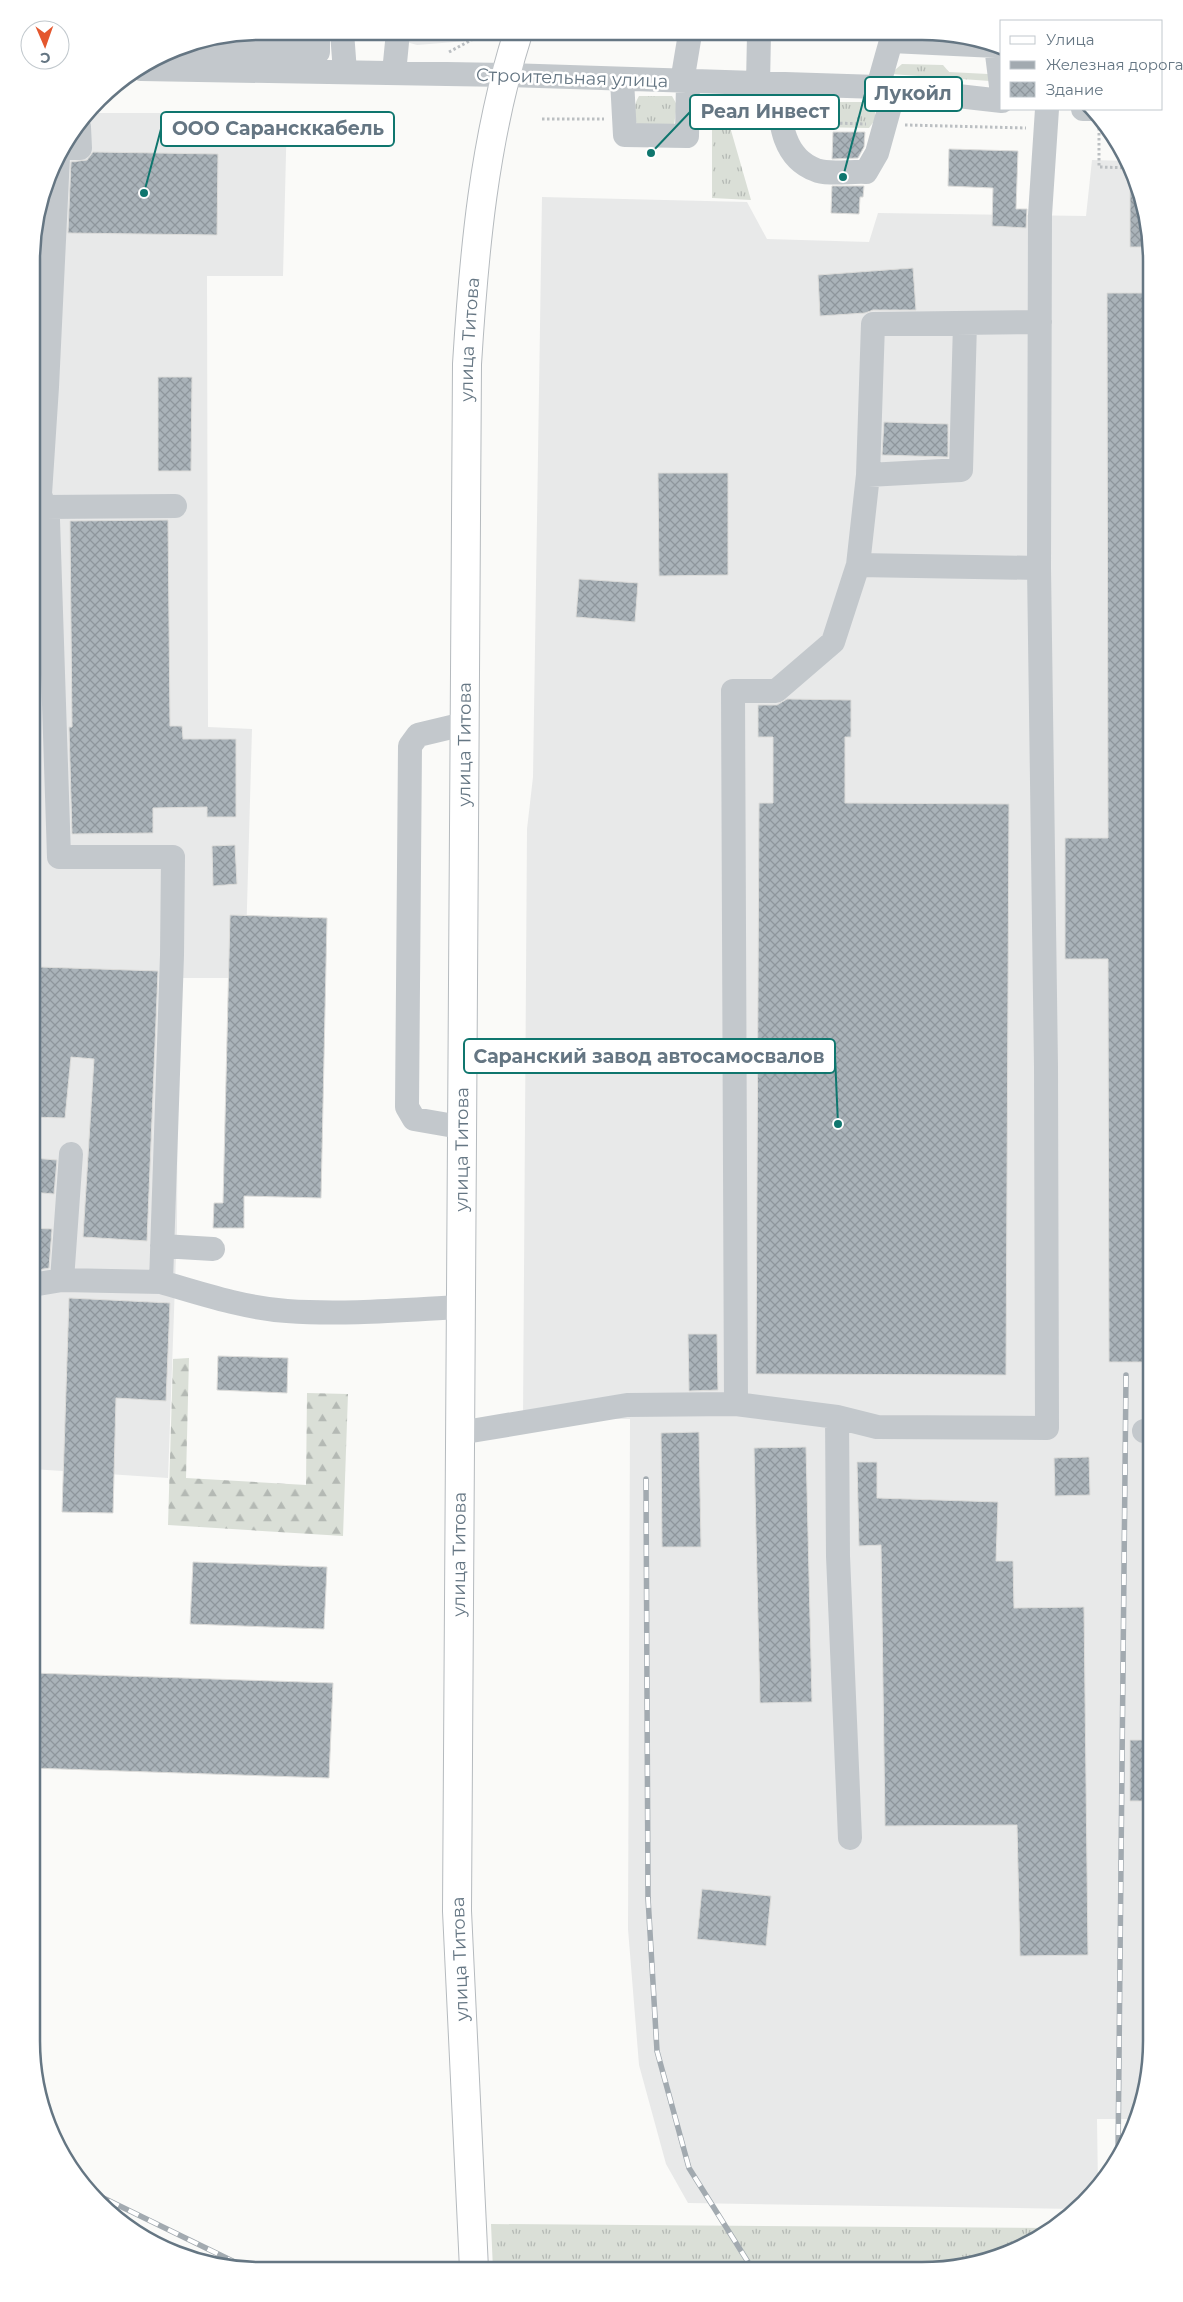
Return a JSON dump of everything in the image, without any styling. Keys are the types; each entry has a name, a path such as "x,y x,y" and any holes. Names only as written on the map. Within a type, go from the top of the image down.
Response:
{"main road":[{"name":"улица Титова","path":"474,2262 457,1911 460,1127 467,364 472,276 480,208 506,75 516,40"}],"street":[{"path":"196,50 318,52 318,40"},
{"path":"343,40 345,72"},
{"path":"394,73 397,40"},
{"path":"622,80 625,135 688,136 685,82 689,40"},
{"path":"760,40 768,84 781,121 785,142 806,165 818,171 866,172 877,154 885,124 888,40"},
{"path":"915,40 961,43"},
{"path":"997,53 1000,78"},
{"name":"Строительная улица","path":"152,69 506,75 886,87 1000,101"},
{"path":"459,1433 627,1405 736,1404 837,1417 877,1427 1047,1428 1046,1077 1039,568 1040,215 1047,119"},
{"path":"71,148 80,148 79,135"},
{"path":"56,178 40,386 40,494 48,520 60,857 173,857 172,955 161,1282"},
{"path":"736,1404 733,691 776,691 833,642 858,565 868,475 873,324 1040,322"},
{"path":"868,475 961,470 965,323"},
{"path":"44,507 175,506"},
{"path":"858,565 1039,568"},
{"path":"460,1127 414,1119 407,1107 410,746 418,735 464,724"},
{"path":"62,1280 71,1154"},
{"path":"162,1246 213,1249"},
{"path":"40,1284 62,1280 161,1282 227,1301 286,1311 354,1311 459,1307"},
{"path":"837,1417 838,1556 850,1838"}],"path":[{"path":"449,52 471,40"},
{"path":"542,119 623,119"},
{"path":"688,120 885,124 1047,119"},
{"path":"1091,119 1099,167 1122,168"}],"shaded area":[{"path":"399,40 468,40 467,41 417,45"},
{"path":"97,113 287,113 283,276 207,276 208,727 252,729 245,978 178,978 177,1229 168,1478 40,1470 40,246 44,218 57,176 77,138"},
{"path":"1092,160 1119,161 1131,190 1139,218 1143,246 1143,2056 1139,2084 1128,2119 1097,2119 1098,2175 1066,2209 688,2203 666,2164 639,2065 628,1929 630,1419 523,1419 527,829 533,777 542,197 747,202 767,239 869,242 878,213 1086,216"}],"green space":[{"path":"902,64 943,65 949,72 988,74 990,81 890,74"},
{"path":"715,95 724,106 751,200 712,198 712,126 700,126 697,124 697,116 702,99 705,96"},
{"path":"639,96 672,96 677,105 674,125 637,125 634,110"},
{"path":"805,102 870,102 875,109 875,120 869,128 807,127 801,115"},
{"path":"189,1358 186,1478 306,1485 307,1393 348,1394 343,1536 168,1525 173,1359"},
{"path":"491,2224 1040,2228 1020,2239 993,2250 965,2258 937,2262 493,2262"}],"building":[{"path":"833,132 865,132 864,147 858,158 832,159"},
{"path":"949,149 1018,151 1016,209 1027,209 1026,228 992,226 993,188 948,186"},
{"path":"93,152 218,154 217,235 68,233 71,162 87,160"},
{"path":"832,186 864,186 863,197 860,197 859,214 831,213"},
{"path":"1130,187 1139,218 1143,247 1130,247"},
{"path":"913,268 916,310 873,310 865,313 820,316 818,275"},
{"path":"1107,293 1143,293 1143,1362 1109,1362 1108,959 1065,959 1065,838 1108,838"},
{"path":"158,377 192,377 191,471 158,471"},
{"path":"884,422 948,424 948,457 882,455"},
{"path":"658,473 728,473 728,575 659,576"},
{"path":"168,520 170,726 182,726 183,739 236,739 236,817 207,817 207,807 153,808 153,833 72,834 69,727 72,727 70,521"},
{"path":"579,579 638,583 635,622 576,617"},
{"path":"787,699 851,700 851,737 845,737 845,803 1009,804 1006,1375 756,1374 759,803 773,803 773,737 758,737 758,705 777,705"},
{"path":"235,845 237,884 213,886 212,846"},
{"path":"230,915 327,918 321,1198 244,1196 244,1228 213,1228 214,1203 223,1203"},
{"path":"40,967 158,971 147,1241 83,1237 94,1059 71,1057 65,1118 40,1117"},
{"path":"40,1159 57,1160 54,1194 40,1193"},
{"path":"40,1228 52,1229 49,1268 40,1270"},
{"path":"69,1298 170,1303 166,1401 116,1398 113,1513 62,1512"},
{"path":"688,1334 717,1334 718,1390 689,1391"},
{"path":"218,1356 288,1358 287,1393 217,1390"},
{"path":"699,1432 701,1547 662,1547 661,1433"},
{"path":"806,1447 812,1702 760,1703 754,1448"},
{"path":"1089,1457 1090,1495 1055,1496 1054,1458"},
{"path":"857,1462 877,1462 877,1498 998,1502 996,1561 1013,1561 1014,1608 1084,1607 1088,1955 1020,1956 1017,1825 885,1826 881,1545 859,1546"},
{"path":"193,1562 327,1567 324,1629 190,1624"},
{"path":"40,1673 333,1683 329,1778 40,1768"},
{"path":"1130,1740 1143,1740 1143,1801 1130,1801"},
{"path":"702,1889 771,1896 766,1946 697,1939"}],"railway":[{"path":"1118,2142 1126,1375"},
{"path":"646,1479 648,1898 657,2051 689,2168 748,2262"},
{"path":"109,2201 230,2260"}],"place":[{"name":"Реал Инвест","path":"651,153"},
{"name":"Лукойл","path":"843,177"},
{"name":"ООО Сарансккабель","path":"144,193"},
{"name":"Саранский завод автосамосвалов","path":"838,1124"}]}
